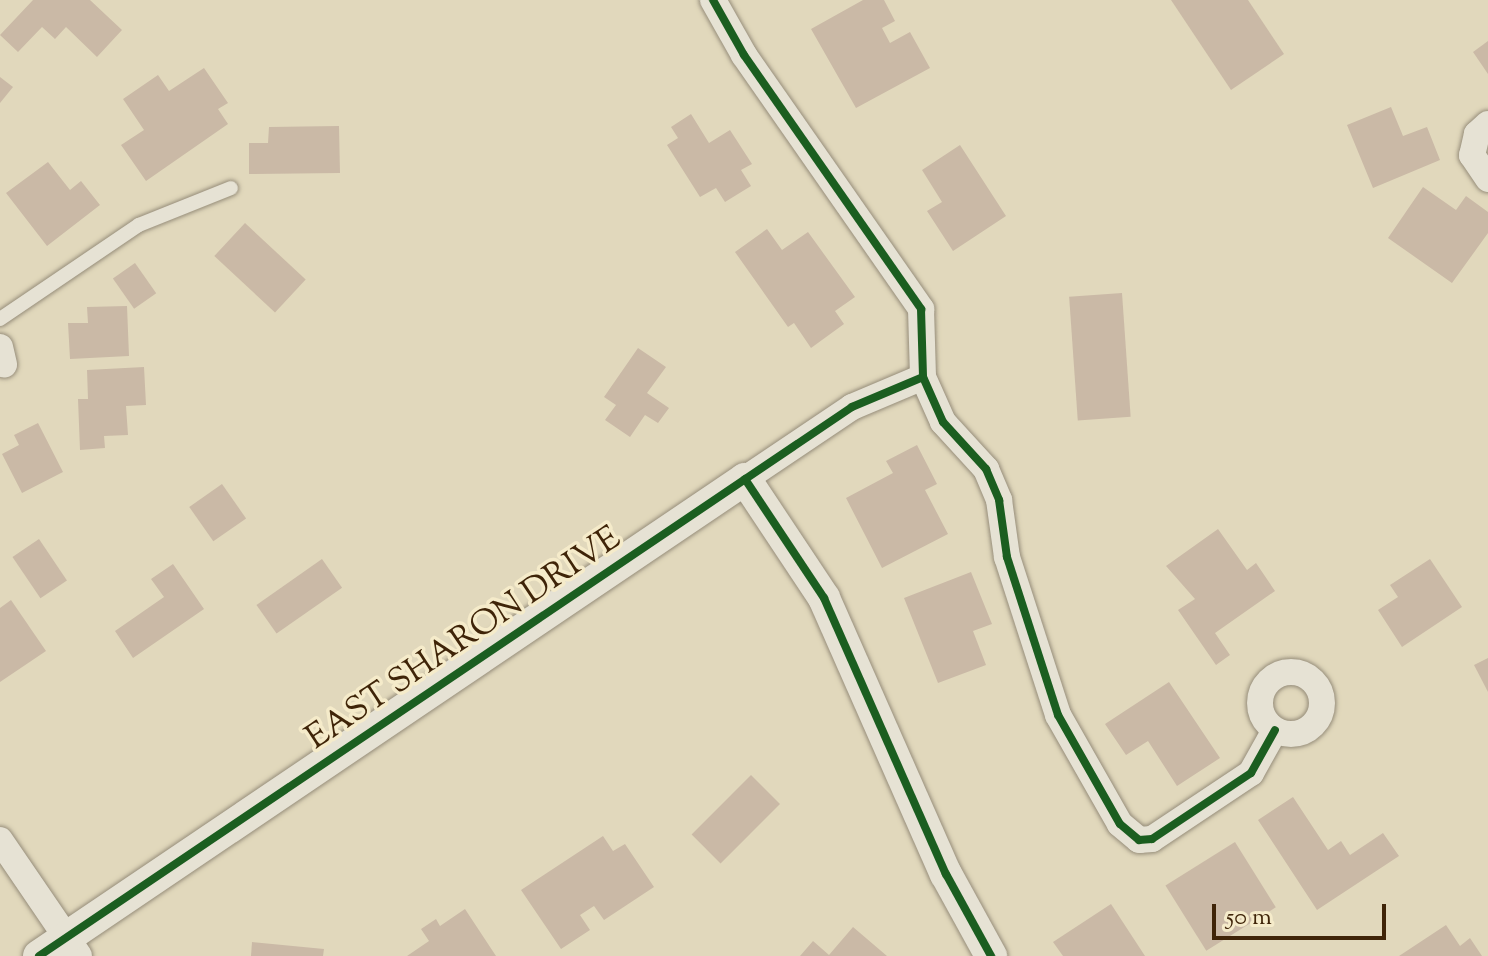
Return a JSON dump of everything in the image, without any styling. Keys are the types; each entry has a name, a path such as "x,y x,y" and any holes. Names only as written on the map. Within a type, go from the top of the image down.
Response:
{"street":[{"path":"713,0 744,55 921,309 923,377 943,422 986,469 995,489 1007,557 1058,715 1120,824 1139,840 1152,839 1251,773 1275,730"},
{"path":"1488,124 1477,134 1472,155 1488,179"},
{"name":"EAST SHARON DRIVE","path":"39,956 72,947 852,407 923,377"},
{"path":"745,479 831,610 946,874 991,956"},
{"path":"0,840 72,947"}],"lane":[{"path":"0,319 139,225 231,188"}],"building":[{"path":"33,0 90,0 122,30 97,57 66,27 55,39 42,27 18,52 0,35"},
{"path":"863,0 884,0 895,21 882,28 890,43 910,32 930,68 856,108 811,29"},
{"path":"1171,0 1248,0 1284,54 1231,90"},
{"path":"1488,41 1488,74 1473,52"},
{"path":"204,68 228,103 218,109 228,124 146,181 121,145 144,130 123,99 158,75 169,91"},
{"path":"0,77 13,87 0,103"},
{"path":"1391,107 1403,136 1427,127 1440,160 1373,188 1347,125"},
{"path":"691,114 709,143 730,130 752,164 741,170 751,186 725,202 716,188 700,197 667,145 678,138 671,127"},
{"path":"339,126 340,173 249,174 249,143 268,143 269,127"},
{"path":"960,145 1006,216 953,251 927,211 942,202 922,170"},
{"path":"48,162 70,190 81,181 100,205 47,246 6,193"},
{"path":"1423,187 1456,210 1466,196 1488,212 1488,233 1452,283 1388,238"},
{"path":"245,223 306,280 275,313 214,256"},
{"path":"767,229 782,250 808,232 855,297 835,311 844,324 811,348 794,323 788,327 735,252"},
{"path":"135,263 156,293 134,309 113,278"},
{"path":"1122,293 1131,417 1078,420 1069,297"},
{"path":"127,306 129,356 70,359 68,323 88,323 87,307"},
{"path":"638,348 666,367 647,393 669,408 658,423 645,415 630,437 605,420 616,405 604,397"},
{"path":"144,367 146,405 126,406 128,435 104,436 105,448 80,450 78,399 88,399 87,370"},
{"path":"38,423 63,472 22,493 2,454 19,445 14,435"},
{"path":"917,445 937,484 925,490 948,534 882,568 846,498 893,473 886,461"},
{"path":"222,484 246,518 213,541 189,507"},
{"path":"1218,529 1247,570 1256,563 1275,591 1215,633 1230,655 1216,665 1178,610 1195,599 1166,566"},
{"path":"39,539 67,580 40,598 12,557"},
{"path":"322,559 342,588 277,634 256,605"},
{"path":"1430,559 1462,607 1402,647 1378,610 1398,597 1390,585"},
{"path":"173,564 204,609 133,658 115,631 164,597 151,579"},
{"path":"971,572 992,624 973,631 986,665 938,683 904,598"},
{"path":"11,600 46,651 0,682 0,608"},
{"path":"1488,658 1488,692 1474,665"},
{"path":"1169,682 1220,758 1177,786 1148,741 1126,755 1105,724"},
{"path":"751,775 780,804 721,863 692,834"},
{"path":"1293,797 1328,850 1341,841 1350,855 1383,833 1399,856 1317,910 1258,820"},
{"path":"603,836 613,851 625,844 654,887 604,920 594,906 580,915 590,930 561,949 521,890"},
{"path":"1235,842 1276,907 1206,951 1165,885"},
{"path":"1111,904 1145,956 1063,956 1053,942"},
{"path":"465,909 496,956 407,956 429,941 421,929 436,919 440,926"},
{"path":"1446,925 1460,946 1470,938 1482,956 1399,956"},
{"path":"853,927 887,956 800,956 813,941 829,955"},
{"path":"252,942 324,949 323,956 251,956"}],"cycle path":[{"path":"713,0 744,55 921,309 923,377 943,422 986,469 999,500 1007,557 1058,715 1120,824 1139,840 1152,839 1251,773 1275,730"},
{"path":"39,956 852,407 923,377"},
{"path":"745,479 824,598 946,874 991,956"}]}
